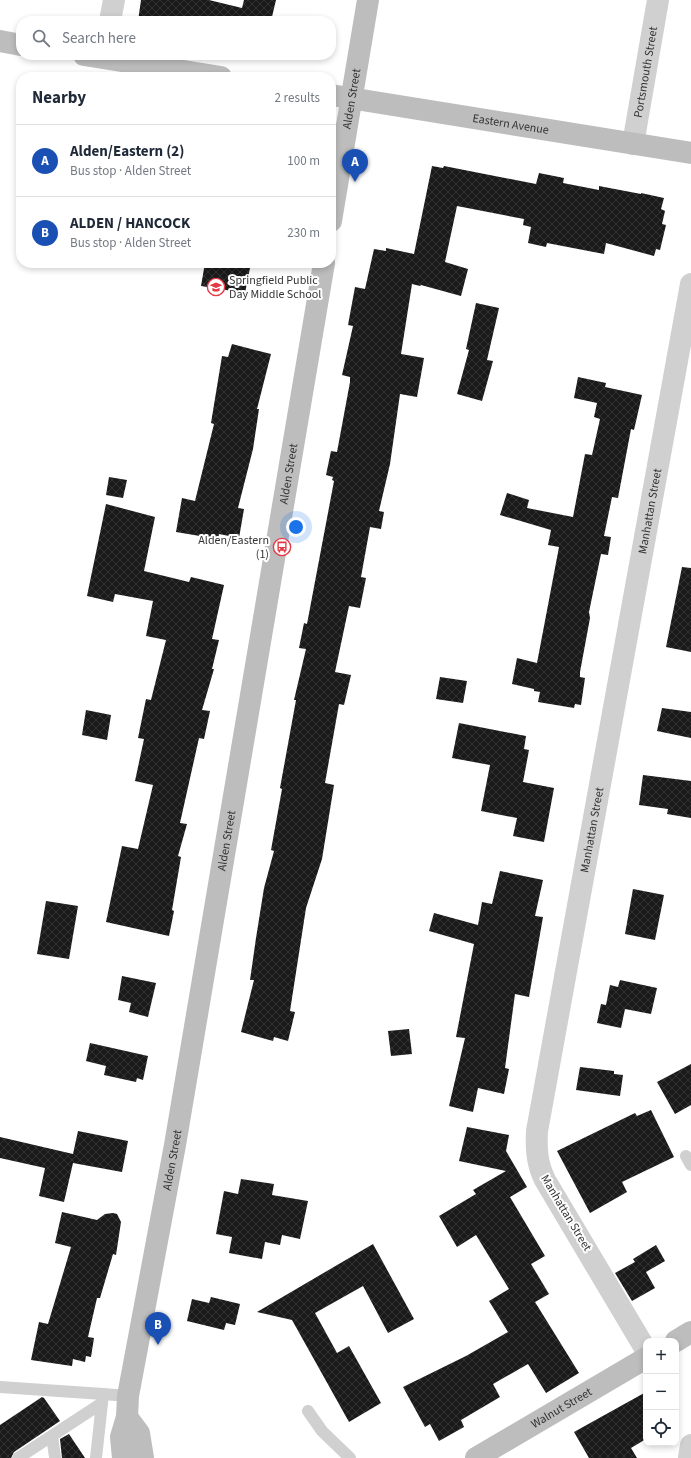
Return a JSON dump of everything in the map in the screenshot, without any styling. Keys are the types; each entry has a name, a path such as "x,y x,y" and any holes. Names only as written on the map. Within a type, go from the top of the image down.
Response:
{"main road":[{"name":"Alden Street","path":"336,158 341,96 368,0"},
{"path":"0,41 16,44"},
{"path":"120,60 188,72"},
{"name":"Eastern Avenue","path":"341,96 691,153"},
{"name":"Alden Street","path":"123,1458 121,1437 127,1417 128,1396 177,1138 323,268"},
{"path":"679,1339 691,1332"},
{"name":"Walnut Street","path":"476,1458 643,1360"},
{"path":"127,1417 139,1432 143,1458"}],"street":[{"path":"111,16 114,0"},
{"name":"Portsmouth Street","path":"633,144 658,0"},
{"name":"Manhattan Street","path":"643,1345 545,1180 540,1170 536,1144 537,1131 622,658 691,284"},
{"path":"689,1458 691,1445"}],"lane":[{"path":"0,1387 103,1398 128,1396"},
{"path":"20,1457 52,1436 103,1398"},
{"path":"96,1458 103,1398"},
{"path":"308,1411 322,1431 350,1458"},
{"path":"52,1436 55,1457"}],"building":[{"path":"141,0 209,0 242,8 244,0 276,0 272,16 139,16"},
{"path":"432,166 443,168 444,166 536,184 539,173 564,178 563,183 599,190 599,186 664,198 661,209 665,211 662,224 666,225 660,250 656,249 654,256 606,243 604,254 547,243 546,247 528,243 531,227 523,225 524,219 457,206 445,262 468,269 461,296 412,284 401,354 424,358 417,397 400,394 390,464 379,511 384,512 381,529 370,527 361,577 366,578 360,608 349,606 335,672 351,675 344,705 339,704 325,783 334,785 322,859 306,908 290,1011 295,1012 288,1041 274,1037 273,1041 241,1032 254,980 250,980 256,938 264,888 274,851 271,850 282,789 280,788 296,700 294,700 306,649 299,648 304,623 307,624 334,481 332,480 333,477 326,475 331,451 337,452 350,382 350,377 342,375 353,326 348,325 355,287 365,289 374,249 386,251 386,248 414,254"},
{"path":"204,268 250,268 245,293 201,286"},
{"path":"476,303 499,308 487,360 493,361 482,401 457,394 469,350 466,349"},
{"path":"232,344 271,354 257,409 259,409 253,449 238,508 244,509 239,538 219,534 218,539 176,532 182,498 195,501 214,424 211,423 222,356 228,357"},
{"path":"578,377 606,383 605,387 642,395 634,430 631,429 618,498 612,497 604,536 611,537 608,555 601,554 589,612 590,618 580,672 580,677 585,678 581,705 575,704 574,708 538,702 540,692 534,691 534,689 512,684 517,658 537,663 559,547 548,545 551,530 500,515 507,493 529,500 527,508 573,517 585,454 592,455 600,419 594,417 597,403 574,398"},
{"path":"109,477 127,480 123,498 106,495"},
{"path":"106,504 155,517 144,571 189,582 191,577 224,585 212,639 219,640 212,669 214,669 202,710 210,711 204,739 199,738 180,823 187,824 178,856 181,857 169,936 106,922 122,846 138,849 153,785 135,781 144,739 138,738 146,699 151,700 166,640 146,636 153,601 115,594 113,602 87,596"},
{"path":"682,567 691,568 691,652 666,647"},
{"path":"440,677 467,681 463,703 436,699"},
{"path":"662,708 691,712 691,738 657,731"},
{"path":"86,710 111,715 107,740 82,735"},
{"path":"459,723 526,736 524,749 529,750 523,782 554,788 544,842 513,836 517,818 481,811 490,765 452,758"},
{"path":"643,775 691,781 691,818 667,814 668,809 639,805"},
{"path":"500,871 543,880 535,916 543,917 529,997 515,994 505,1068 509,1069 504,1094 478,1088 473,1112 449,1106 465,1038 456,1037 474,944 429,931 434,913 478,925 482,902 492,904"},
{"path":"633,889 664,895 655,940 625,934"},
{"path":"46,901 78,906 69,959 37,954"},
{"path":"122,976 156,983 148,1017 129,1012 131,1003 118,1000"},
{"path":"620,980 657,988 651,1014 625,1009 621,1028 597,1023 601,1004 606,1005 610,985 618,987"},
{"path":"409,1029 412,1054 391,1056 388,1031"},
{"path":"90,1043 148,1056 143,1080 137,1078 136,1082 104,1075 106,1066 86,1061"},
{"path":"691,1064 691,1105 675,1114 657,1082"},
{"path":"580,1067 614,1071 614,1074 623,1075 620,1096 576,1090"},
{"path":"651,1110 674,1157 622,1182 627,1192 590,1213 557,1151 635,1113 637,1116"},
{"path":"467,1127 509,1135 506,1151 527,1187 510,1197 545,1256 531,1264 549,1294 535,1302 579,1373 546,1393 528,1364 493,1384 500,1397 461,1420 464,1427 439,1441 430,1424 425,1427 403,1387 466,1356 508,1332 489,1301 509,1289 476,1235 457,1247 439,1216 476,1194 473,1190 506,1171 459,1161"},
{"path":"78,1131 128,1141 122,1172 73,1163 64,1202 39,1196 45,1168 0,1158 0,1137 73,1154"},
{"path":"241,1179 274,1184 272,1195 308,1201 300,1239 282,1235 280,1245 265,1242 262,1259 229,1253 232,1237 216,1234 224,1191 238,1194"},
{"path":"62,1212 97,1220 105,1214 113,1213 117,1214 121,1222 116,1255 113,1254 100,1298 97,1298 88,1337 94,1338 91,1357 86,1356 85,1362 73,1359 72,1366 31,1360 39,1322 48,1324 71,1247 55,1243"},
{"path":"373,1244 414,1319 388,1333 363,1286 315,1313 337,1353 349,1346 381,1403 349,1422 292,1320 257,1312"},
{"path":"656,1245 665,1261 646,1272 655,1288 632,1301 615,1273 635,1262 633,1259"},
{"path":"211,1297 240,1304 235,1325 226,1323 224,1330 187,1321 192,1299 209,1303"},
{"path":"643,1394 643,1441 631,1448 637,1458 589,1458 574,1432"},
{"path":"42,1397 60,1421 14,1452 11,1458 0,1458 0,1425"},
{"path":"69,1434 85,1458 62,1458 60,1439"}],"place":[{"name":"Alden/Eastern (2)","path":"355,182"},
{"name":"Springfield Public Day Middle School","path":"216,287"},
{"name":"Alden/Eastern (1)","path":"282,547"},
{"name":"ALDEN / HANCOCK","path":"158,1345"}]}
